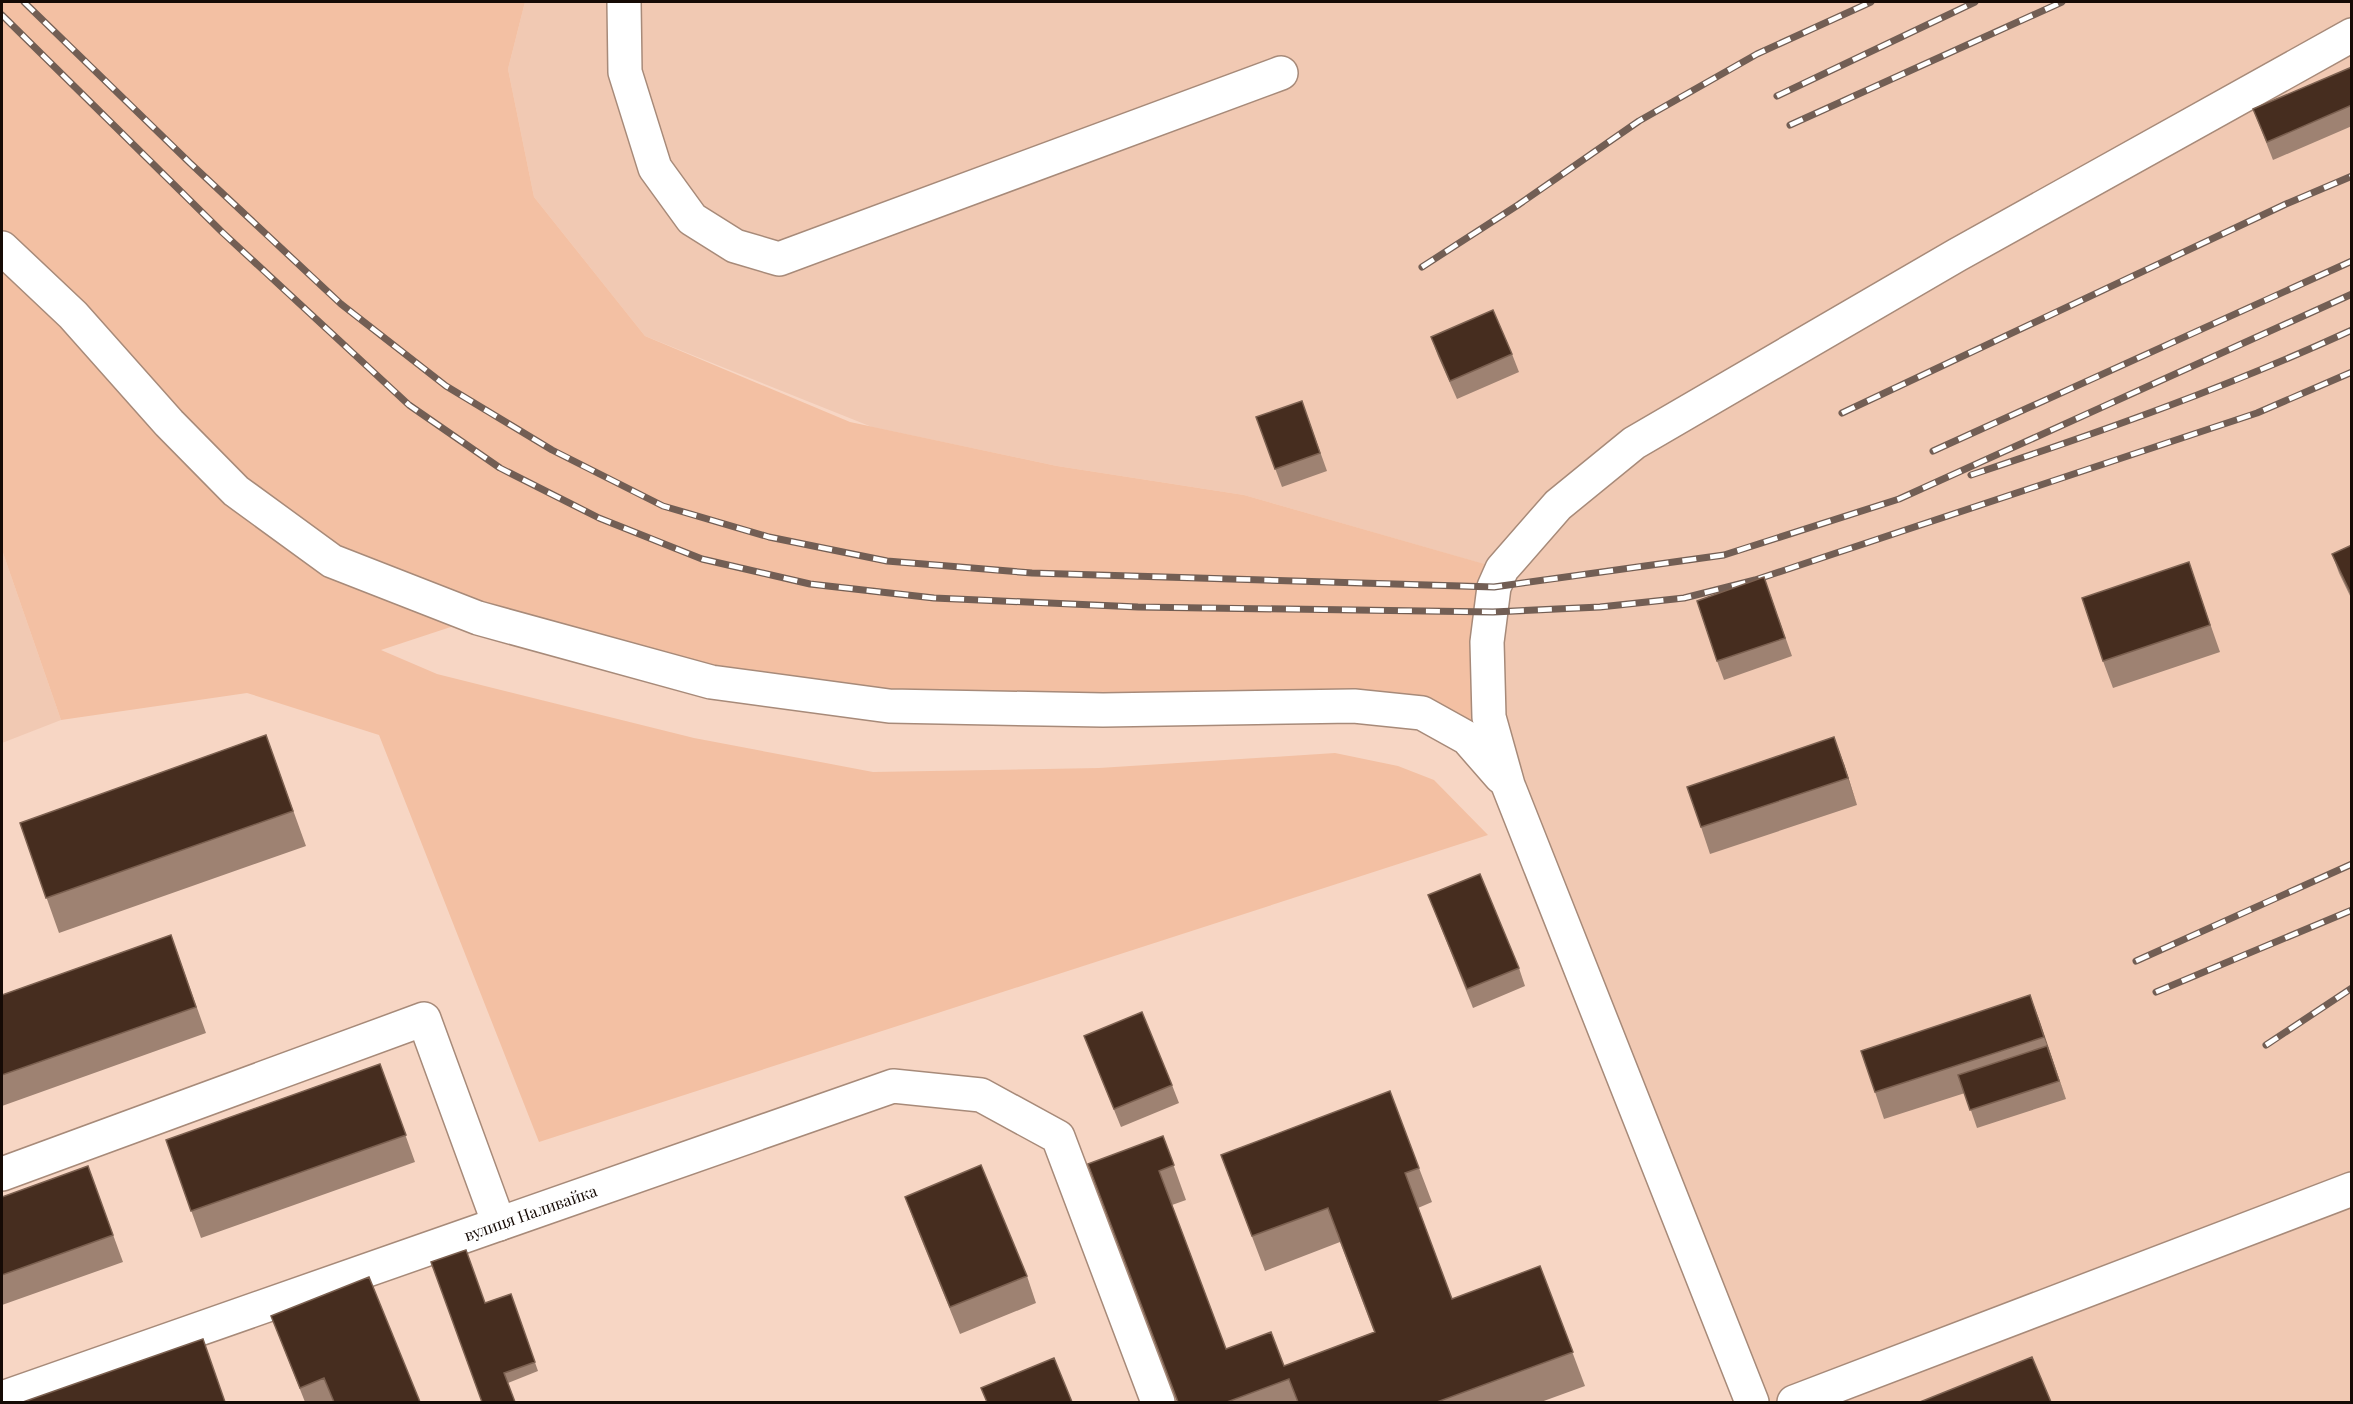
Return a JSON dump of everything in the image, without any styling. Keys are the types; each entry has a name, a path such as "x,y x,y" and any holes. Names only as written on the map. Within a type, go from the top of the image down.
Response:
{"street":[{"path":"624,2 625,72 655,168 692,219 735,246 779,259 1281,73"},
{"path":"1752,1402 1508,785 1489,717 1487,642 1494,586 1502,569 1558,505 1634,443 1957,255 2352,35"},
{"path":"2,248 73,315 169,423 236,491 332,561 478,618 711,682 889,706 1103,710 1354,706 1422,713 1467,738 1508,785"},
{"path":"2,1174 424,1019 499,1224"},
{"name":"вулиця Наливайка","path":"2,1398 893,1086 981,1095 1058,1137 1158,1402"},
{"path":"1794,1402 2352,1189"}],"shaded area":[{"path":"2,2 525,2 508,69 534,197 645,336 850,422 1057,466 1244,495 1502,569 1493,612 1508,785 1422,713 889,706 478,618 381,650 437,674 694,738 873,772 1099,768 1335,753 1398,766 1434,780 1488,835 539,1142 379,735 247,693 61,720 2,550"},
{"path":"525,2 2351,2 2351,1402 1752,1402 1489,717 1501,569 1244,495 1057,466 872,427 645,336 534,197 508,69"},
{"path":"2,550 61,720 2,743"}],"building":[{"path":"2352,67 2352,105 2267,142 2253,109"},
{"path":"1493,310 1512,354 1450,381 1431,337"},
{"path":"1302,401 1320,453 1275,469 1256,417"},
{"path":"2352,545 2352,596 2332,554"},
{"path":"2189,562 2210,625 2103,661 2082,598"},
{"path":"1764,577 1785,638 1717,661 1697,601"},
{"path":"266,735 293,811 46,898 20,823"},
{"path":"1834,737 1848,778 1701,827 1687,787"},
{"path":"1480,874 1519,968 1467,989 1428,895"},
{"path":"171,935 196,1007 2,1075 2,995"},
{"path":"2030,995 2044,1037 1875,1092 1861,1051"},
{"path":"1142,1012 1172,1085 1114,1109 1084,1036"},
{"path":"2047,1046 2059,1081 1970,1110 1958,1075"},
{"path":"380,1064 406,1135 191,1211 166,1140"},
{"path":"1390,1091 1419,1168 1405,1173 1452,1299 1540,1266 1573,1352 1437,1402 1298,1402 1289,1379 1227,1402 1178,1402 1088,1164 1163,1136 1174,1165 1159,1171 1226,1349 1271,1332 1284,1366 1375,1332 1328,1208 1252,1236 1221,1155"},
{"path":"981,1165 1027,1276 950,1307 905,1197"},
{"path":"88,1166 113,1235 2,1275 2,1197"},
{"path":"466,1250 485,1303 511,1294 535,1362 504,1373 515,1402 482,1402 431,1262"},
{"path":"369,1277 420,1402 334,1402 324,1378 300,1388 271,1316"},
{"path":"203,1339 225,1402 23,1402"},
{"path":"2032,1357 2051,1402 1920,1402"},
{"path":"1054,1358 1072,1402 987,1402 981,1388"}],"railway":[{"path":"24,2 190,163 341,304 446,386 552,450 663,506 769,537 887,561 1032,573 1494,587 1724,555 1899,499 2352,294"},
{"path":"1422,267 1518,205 1639,121 1757,54 1871,2"},
{"path":"1777,96 1975,2"},
{"path":"1790,125 2062,2"},
{"path":"2,15 222,232 409,405 500,468 599,518 702,559 810,584 934,598 1138,607 1493,612 1600,607 1684,598 1755,580 2257,413 2352,372"},
{"path":"1842,413 2286,204 2352,176"},
{"path":"1933,451 2352,261"},
{"path":"1971,475 2163,408 2258,371 2352,330"},
{"path":"2136,961 2352,864"},
{"path":"2156,992 2352,910"},
{"path":"2266,1045 2352,988"}]}
